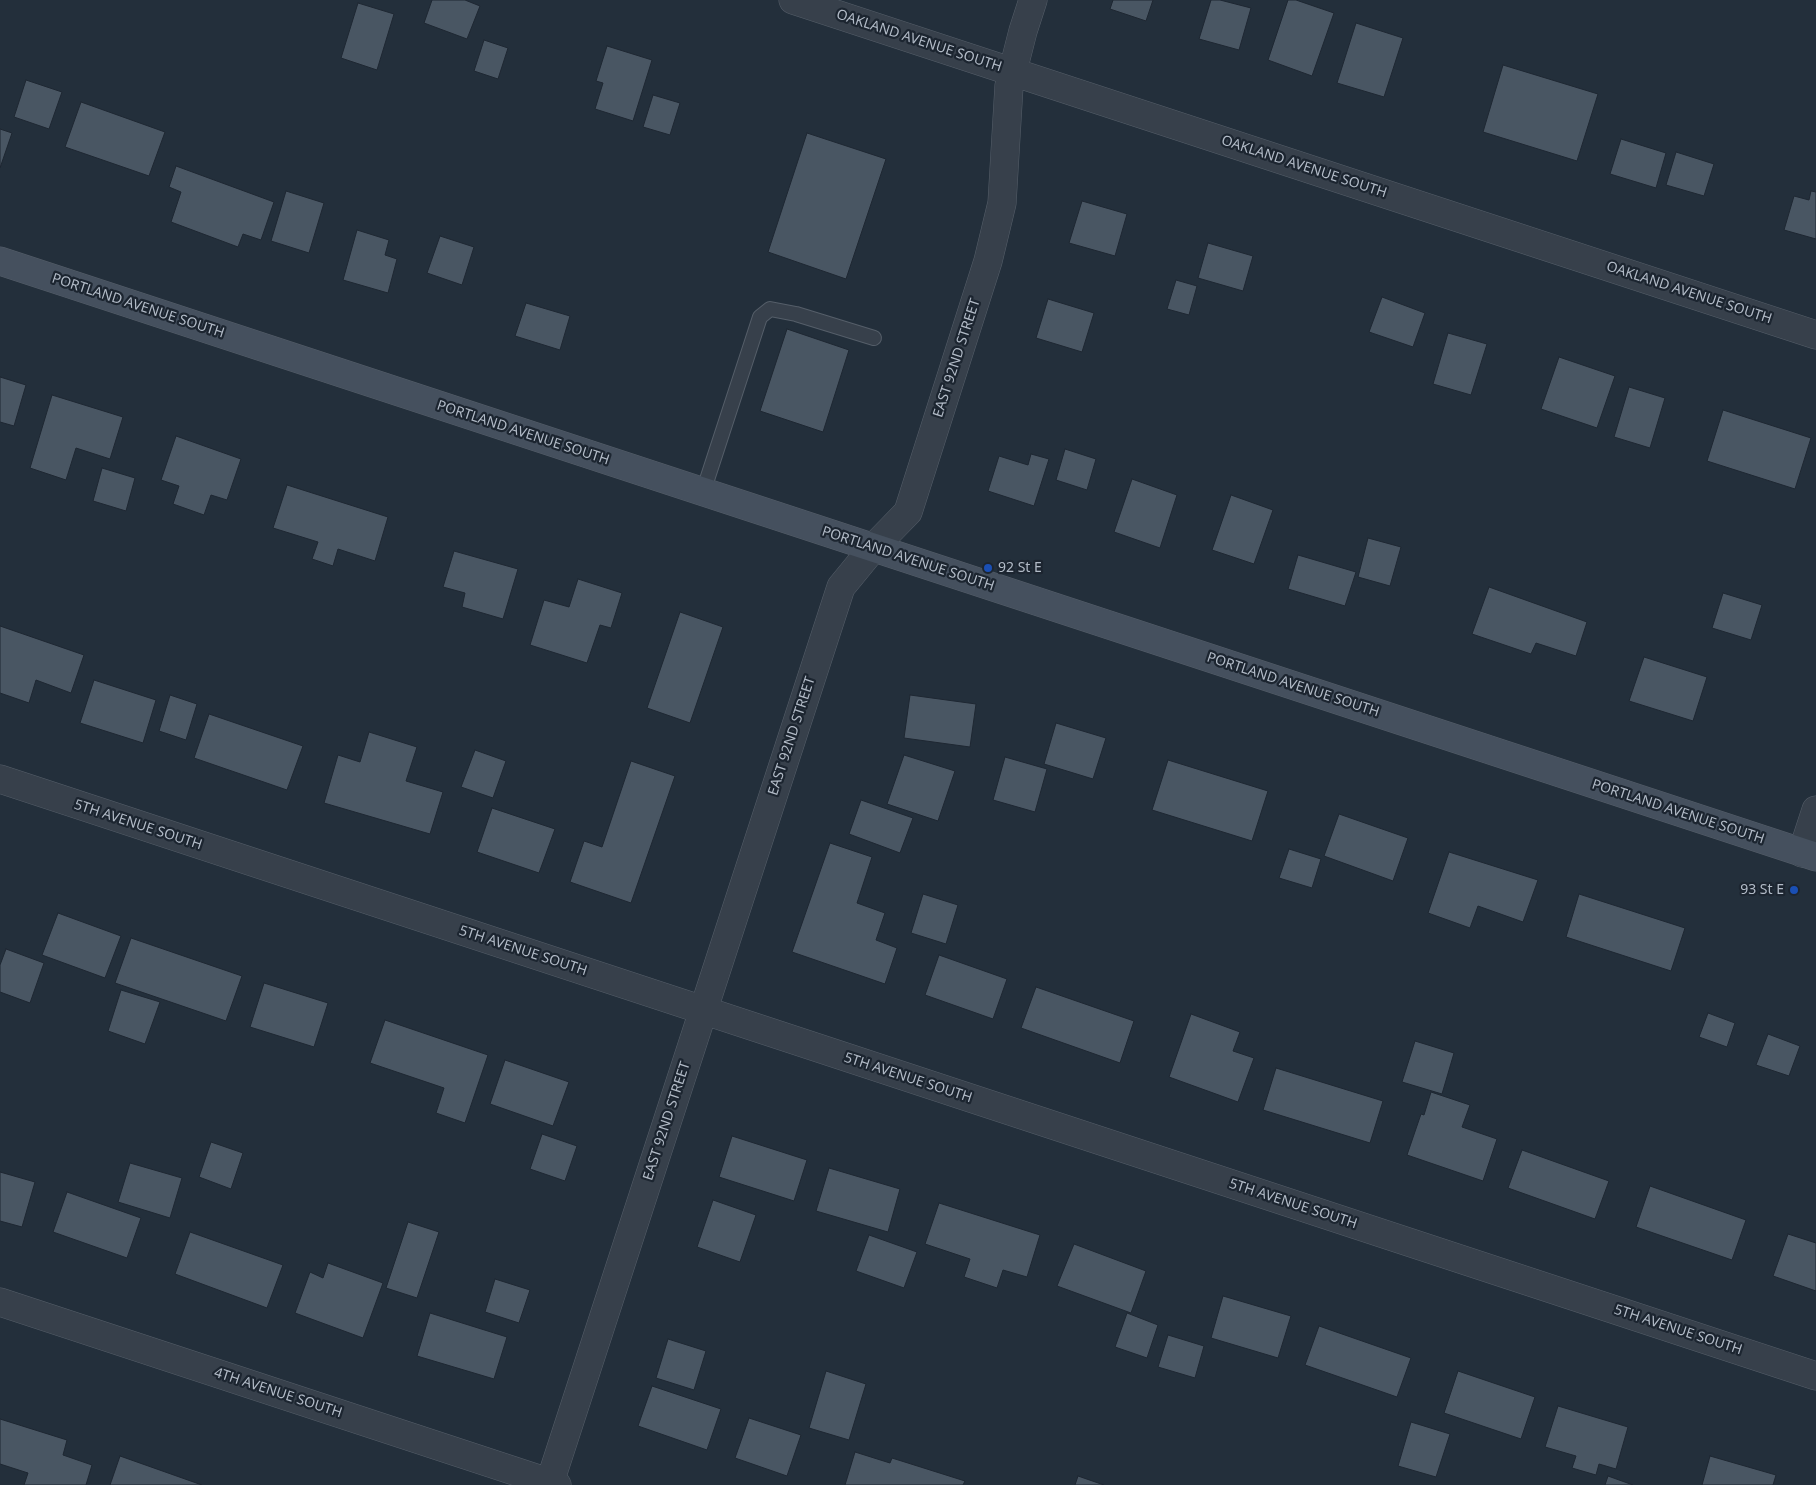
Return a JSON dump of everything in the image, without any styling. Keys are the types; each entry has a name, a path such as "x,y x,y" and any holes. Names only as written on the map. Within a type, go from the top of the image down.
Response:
{"main road":[{"name":"PORTLAND AVENUE SOUTH","path":"0,261 1809,855"}],"street":[{"name":"OAKLAND AVENUE SOUTH","path":"793,0 1816,335"},
{"name":"EAST 92ND STREET","path":"552,1484 840,587 908,512 988,261 1002,203 1009,86 1033,0"},
{"name":"5TH AVENUE SOUTH","path":"0,780 1816,1376"},
{"path":"1809,855 1816,810"},
{"name":"4TH AVENUE SOUTH","path":"0,1302 552,1484"}],"lane":[{"path":"703,492 760,317 770,309 796,314 874,338"}],"building":[{"path":"432,0 465,0 480,6 467,39 424,23"},
{"path":"1113,0 1153,0 1146,21 1110,9"},
{"path":"1211,0 1220,0 1251,8 1239,50 1199,39"},
{"path":"1288,0 1296,0 1334,13 1312,76 1268,60"},
{"path":"358,3 394,14 377,70 341,58"},
{"path":"1356,23 1403,38 1384,97 1337,83"},
{"path":"484,40 508,48 498,79 474,71"},
{"path":"607,46 652,60 633,121 595,109 603,83 596,81"},
{"path":"1503,65 1598,94 1577,161 1483,132"},
{"path":"26,80 62,92 49,129 14,117"},
{"path":"653,95 680,103 670,135 643,127"},
{"path":"81,102 165,132 149,176 65,147"},
{"path":"0,129 12,133 0,168"},
{"path":"807,133 886,159 846,279 768,252"},
{"path":"1621,139 1666,153 1656,188 1610,174"},
{"path":"1676,152 1714,164 1704,196 1666,185"},
{"path":"176,166 274,202 261,240 243,234 238,247 171,222 181,192 169,187"},
{"path":"286,191 324,203 309,253 271,241"},
{"path":"1811,191 1816,192 1816,239 1784,230 1794,196 1809,200"},
{"path":"1082,201 1127,214 1115,256 1069,243"},
{"path":"357,230 389,240 385,255 397,259 388,293 343,280"},
{"path":"440,236 474,247 462,285 427,273"},
{"path":"1208,243 1253,256 1243,291 1198,278"},
{"path":"1176,280 1197,286 1189,315 1167,309"},
{"path":"1382,297 1425,313 1413,347 1369,332"},
{"path":"1048,299 1094,313 1082,352 1036,338"},
{"path":"526,303 570,316 560,350 515,336"},
{"path":"787,329 849,350 823,432 760,411"},
{"path":"1448,333 1487,344 1471,395 1433,384"},
{"path":"1559,357 1615,376 1597,428 1541,409"},
{"path":"0,377 26,385 14,426 0,422"},
{"path":"1629,387 1665,398 1650,448 1614,437"},
{"path":"52,395 123,417 110,459 76,448 66,480 30,468"},
{"path":"1723,410 1811,438 1795,489 1707,461"},
{"path":"176,436 241,459 227,500 211,495 204,515 173,504 179,486 161,480"},
{"path":"1065,449 1096,459 1087,490 1056,480"},
{"path":"1031,454 1049,459 1034,506 988,491 999,456 1028,465"},
{"path":"102,468 135,478 126,511 93,501"},
{"path":"1132,479 1177,495 1160,548 1114,532"},
{"path":"287,485 388,517 375,561 338,549 333,566 312,559 318,542 273,528"},
{"path":"1231,495 1273,510 1254,564 1212,550"},
{"path":"1368,538 1401,547 1390,586 1358,577"},
{"path":"454,551 518,569 503,619 462,607 465,593 443,587"},
{"path":"1298,555 1356,572 1345,606 1288,589"},
{"path":"578,579 622,593 611,628 600,625 587,663 530,645 544,600 569,607"},
{"path":"1489,587 1587,622 1576,656 1536,643 1531,654 1472,634"},
{"path":"1723,593 1762,605 1751,640 1712,628"},
{"path":"680,612 723,627 690,723 647,708"},
{"path":"0,626 84,655 71,693 36,680 29,703 0,693"},
{"path":"1644,657 1707,677 1693,721 1629,701"},
{"path":"94,680 156,700 143,743 80,723"},
{"path":"170,695 197,704 186,740 159,731"},
{"path":"910,695 976,704 970,747 904,738"},
{"path":"209,714 303,746 287,790 194,758"},
{"path":"1056,723 1106,738 1093,779 1044,764"},
{"path":"369,732 417,747 406,781 443,792 430,834 324,803 338,755 360,762"},
{"path":"475,750 506,761 493,798 461,787"},
{"path":"904,755 955,771 938,821 887,804"},
{"path":"1005,757 1047,769 1035,812 993,800"},
{"path":"1168,760 1268,791 1252,841 1152,810"},
{"path":"631,761 675,776 631,903 570,882 584,841 602,847"},
{"path":"861,800 913,818 900,853 849,834"},
{"path":"492,808 555,829 539,873 477,852"},
{"path":"1339,814 1408,838 1393,881 1324,856"},
{"path":"830,843 872,857 857,903 885,913 876,940 897,948 885,984 792,952"},
{"path":"1289,849 1321,859 1312,888 1279,878"},
{"path":"1449,852 1538,880 1523,922 1478,906 1470,928 1428,913"},
{"path":"923,894 958,905 946,944 911,933"},
{"path":"1579,894 1685,928 1671,971 1566,937"},
{"path":"58,913 121,936 105,978 42,955"},
{"path":"131,938 242,976 226,1021 115,983"},
{"path":"6,949 44,963 30,1003 0,992 0,965"},
{"path":"939,955 1007,979 993,1019 925,995"},
{"path":"264,983 328,1003 314,1047 250,1027"},
{"path":"1036,987 1134,1021 1120,1063 1021,1028"},
{"path":"121,990 160,1002 145,1044 108,1031"},
{"path":"1708,1013 1735,1023 1727,1047 1699,1037"},
{"path":"1191,1014 1240,1032 1233,1051 1254,1058 1238,1102 1169,1077"},
{"path":"385,1020 488,1055 465,1123 436,1113 444,1088 370,1063"},
{"path":"1768,1034 1800,1046 1789,1076 1756,1065"},
{"path":"1415,1041 1454,1053 1442,1094 1402,1082"},
{"path":"505,1060 569,1082 553,1126 490,1104"},
{"path":"1276,1068 1383,1101 1370,1143 1263,1110"},
{"path":"1431,1092 1470,1105 1462,1127 1497,1139 1483,1181 1407,1155 1421,1114 1424,1115"},
{"path":"542,1134 577,1146 565,1181 530,1169"},
{"path":"732,1136 807,1160 794,1201 719,1177"},
{"path":"211,1142 243,1153 231,1189 199,1177"},
{"path":"1522,1150 1609,1181 1595,1219 1508,1188"},
{"path":"130,1163 182,1178 170,1218 118,1202"},
{"path":"829,1168 900,1189 888,1232 816,1211"},
{"path":"0,1172 35,1182 22,1227 0,1221"},
{"path":"1650,1186 1746,1220 1732,1260 1636,1227"},
{"path":"67,1192 141,1218 127,1258 53,1232"},
{"path":"713,1200 756,1215 740,1262 697,1247"},
{"path":"939,1203 1040,1235 1027,1277 1003,1270 997,1288 964,1277 970,1259 925,1244"},
{"path":"408,1222 439,1232 417,1298 386,1288"},
{"path":"190,1232 283,1265 267,1308 175,1274"},
{"path":"1788,1234 1816,1243 1816,1291 1773,1276"},
{"path":"869,1235 917,1252 904,1288 856,1271"},
{"path":"1074,1244 1146,1271 1131,1313 1057,1286"},
{"path":"328,1263 383,1283 363,1338 295,1313 310,1272 323,1278"},
{"path":"495,1279 530,1290 519,1323 485,1312"},
{"path":"1223,1296 1291,1316 1278,1358 1211,1338"},
{"path":"430,1313 507,1337 494,1379 417,1356"},
{"path":"1127,1313 1158,1325 1147,1358 1115,1347"},
{"path":"1319,1326 1411,1358 1397,1397 1305,1365"},
{"path":"1168,1335 1204,1346 1195,1378 1158,1367"},
{"path":"668,1339 706,1351 694,1390 656,1378"},
{"path":"826,1371 866,1384 849,1440 809,1428"},
{"path":"1458,1371 1535,1397 1521,1439 1444,1413"},
{"path":"652,1386 721,1409 707,1450 638,1426"},
{"path":"1558,1406 1628,1427 1616,1469 1599,1464 1596,1475 1572,1468 1576,1456 1545,1447"},
{"path":"749,1418 801,1435 787,1476 735,1458"},
{"path":"0,1419 67,1440 63,1455 92,1465 86,1485 24,1485 28,1473 0,1464"},
{"path":"1411,1422 1450,1434 1436,1477 1398,1466"},
{"path":"855,1452 890,1463 892,1458 965,1481 963,1485 845,1485"},
{"path":"120,1456 202,1485 110,1485"},
{"path":"1710,1456 1776,1475 1773,1485 1702,1485"},
{"path":"1078,1476 1104,1485 1075,1485"},
{"path":"1608,1476 1633,1485 1605,1485"}],"place":[{"name":"92 St E","path":"988,568"},
{"name":"93 St E","path":"1794,890"}]}
